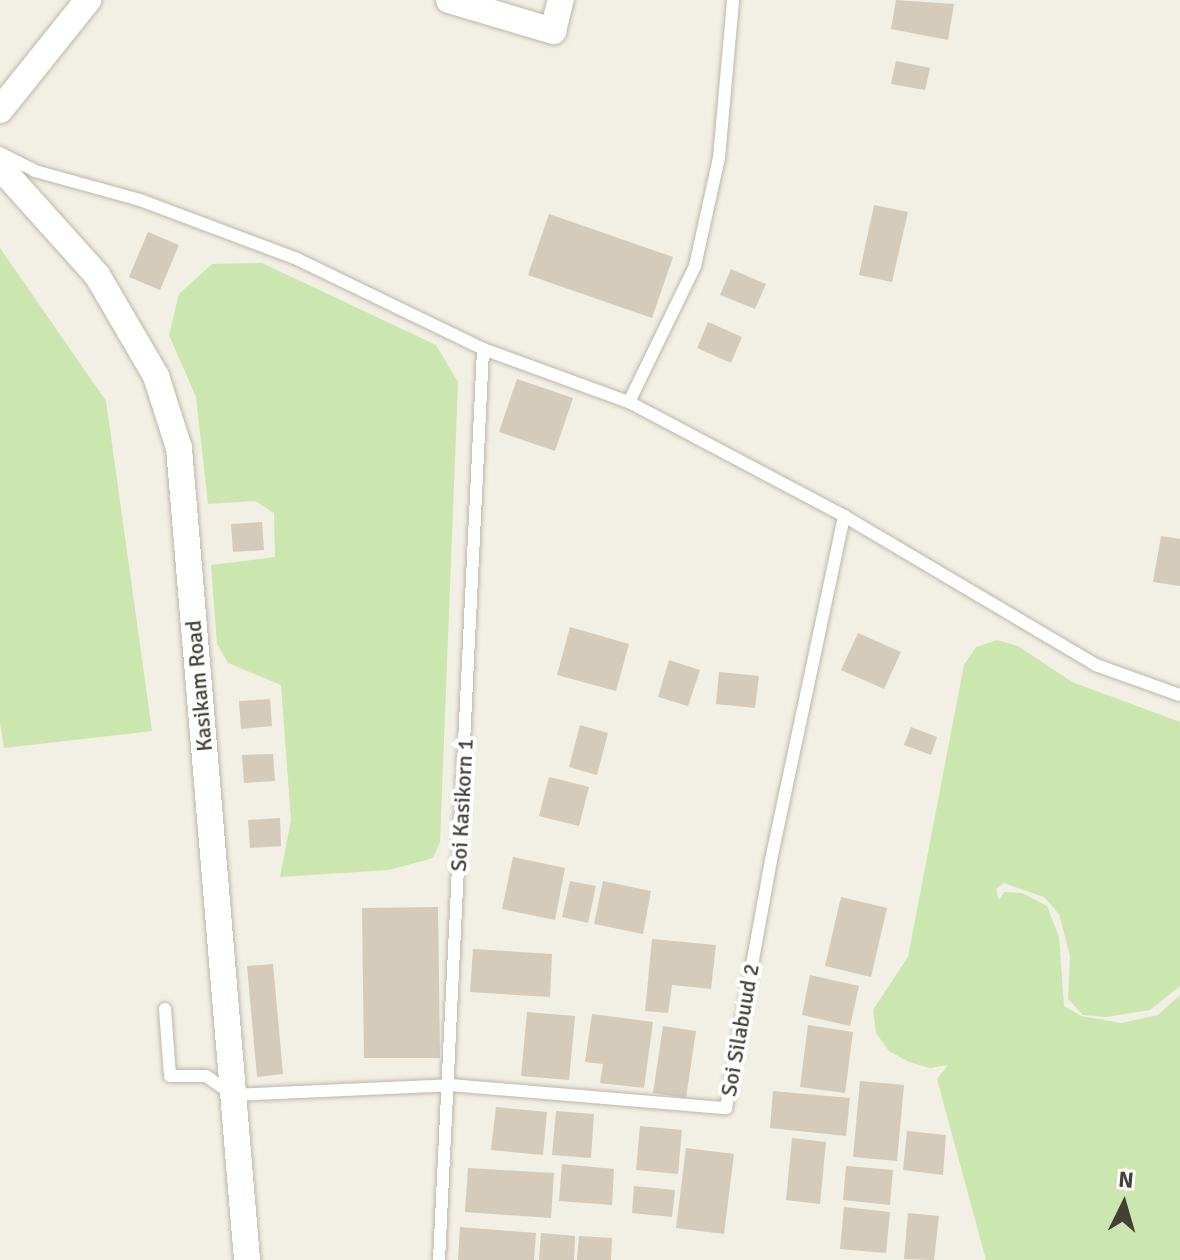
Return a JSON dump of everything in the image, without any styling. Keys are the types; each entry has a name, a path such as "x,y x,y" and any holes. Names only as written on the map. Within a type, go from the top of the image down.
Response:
{"street":[{"path":"0,110 88,0"},
{"path":"449,0 553,31 561,0"},
{"name":"Kasikam Road","path":"0,167 97,275 156,376 179,448 247,1260"}],"lane":[{"path":"629,402 695,266 719,158 733,0"},
{"path":"0,153 35,171 140,200 297,259 483,349 629,402 844,516 1096,665 1136,682 1180,695"},
{"name":"Soi Kasikorn 1","path":"439,1260 450,1085 483,349"},
{"name":"Soi Silabuud 2","path":"233,1095 450,1085 726,1108 771,860 844,516"},
{"path":"165,1009 170,1076 206,1076 233,1095"}],"green space":[{"path":"0,248 106,401 152,731 4,748 0,723"},
{"path":"262,263 436,345 458,382 440,842 433,858 389,870 280,877 291,820 281,685 228,663 217,644 211,565 275,557 274,513 255,501 208,504 196,397 169,335 179,294 212,264"},
{"path":"997,640 1018,646 1072,682 1180,722 1180,986 1150,1010 1106,1017 1083,1015 1068,999 1070,956 1059,914 1044,897 1004,883 996,889 999,900 1004,892 1022,893 1047,906 1059,937 1064,1006 1081,1016 1121,1023 1158,1015 1180,995 1180,1260 986,1260 937,1079 948,1065 930,1068 909,1062 889,1051 876,1033 873,1010 908,957 964,665 976,647"}],"building":[{"path":"896,0 954,4 948,40 891,29"},
{"path":"896,61 930,68 925,90 891,84"},
{"path":"874,205 908,212 892,282 859,275"},
{"path":"549,214 673,257 652,318 528,275"},
{"path":"148,232 179,245 160,290 129,277"},
{"path":"731,269 766,284 755,309 720,295"},
{"path":"708,322 742,337 731,363 697,348"},
{"path":"517,379 573,398 555,451 499,432"},
{"path":"262,522 264,550 233,552 231,524"},
{"path":"1161,536 1180,539 1180,586 1153,582"},
{"path":"570,627 629,644 616,691 557,675"},
{"path":"858,633 901,652 884,689 841,670"},
{"path":"669,660 700,670 688,706 658,697"},
{"path":"719,672 759,676 755,708 716,704"},
{"path":"270,699 272,726 241,729 239,701"},
{"path":"580,725 608,733 597,775 569,767"},
{"path":"911,727 937,737 931,755 904,745"},
{"path":"273,754 275,781 244,783 242,755"},
{"path":"549,777 589,787 579,826 539,816"},
{"path":"280,818 281,846 250,848 248,820"},
{"path":"513,857 565,868 555,920 502,909"},
{"path":"570,881 596,886 588,923 562,917"},
{"path":"603,881 651,891 643,934 594,924"},
{"path":"841,897 887,908 871,977 825,966"},
{"path":"438,907 440,1058 364,1058 362,908"},
{"path":"652,939 716,945 711,989 672,985 668,1013 645,1011"},
{"path":"473,949 552,954 550,997 470,992"},
{"path":"273,964 283,1074 257,1077 247,966"},
{"path":"810,975 859,986 850,1026 802,1015"},
{"path":"527,1012 575,1016 569,1080 521,1076"},
{"path":"592,1014 653,1022 644,1088 600,1083 603,1064 585,1062"},
{"path":"808,1025 853,1032 845,1093 800,1087"},
{"path":"663,1026 696,1031 686,1098 653,1093"},
{"path":"860,1081 904,1085 897,1161 853,1157"},
{"path":"773,1091 850,1098 846,1136 770,1128"},
{"path":"496,1107 547,1112 543,1155 491,1150"},
{"path":"556,1111 594,1114 591,1158 552,1155"},
{"path":"640,1126 682,1130 678,1174 636,1170"},
{"path":"907,1131 946,1135 943,1175 903,1170"},
{"path":"792,1138 826,1142 820,1204 786,1200"},
{"path":"686,1148 734,1154 724,1234 676,1228"},
{"path":"562,1164 614,1169 612,1205 559,1201"},
{"path":"846,1166 893,1170 890,1205 843,1200"},
{"path":"468,1168 554,1173 551,1218 465,1212"},
{"path":"634,1186 675,1190 672,1217 632,1213"},
{"path":"844,1207 890,1212 886,1253 840,1249"},
{"path":"908,1213 939,1216 934,1260 904,1259"},
{"path":"460,1227 536,1233 534,1260 458,1260"},
{"path":"541,1233 575,1236 574,1260 539,1260"},
{"path":"579,1236 612,1238 611,1260 577,1260"}]}
